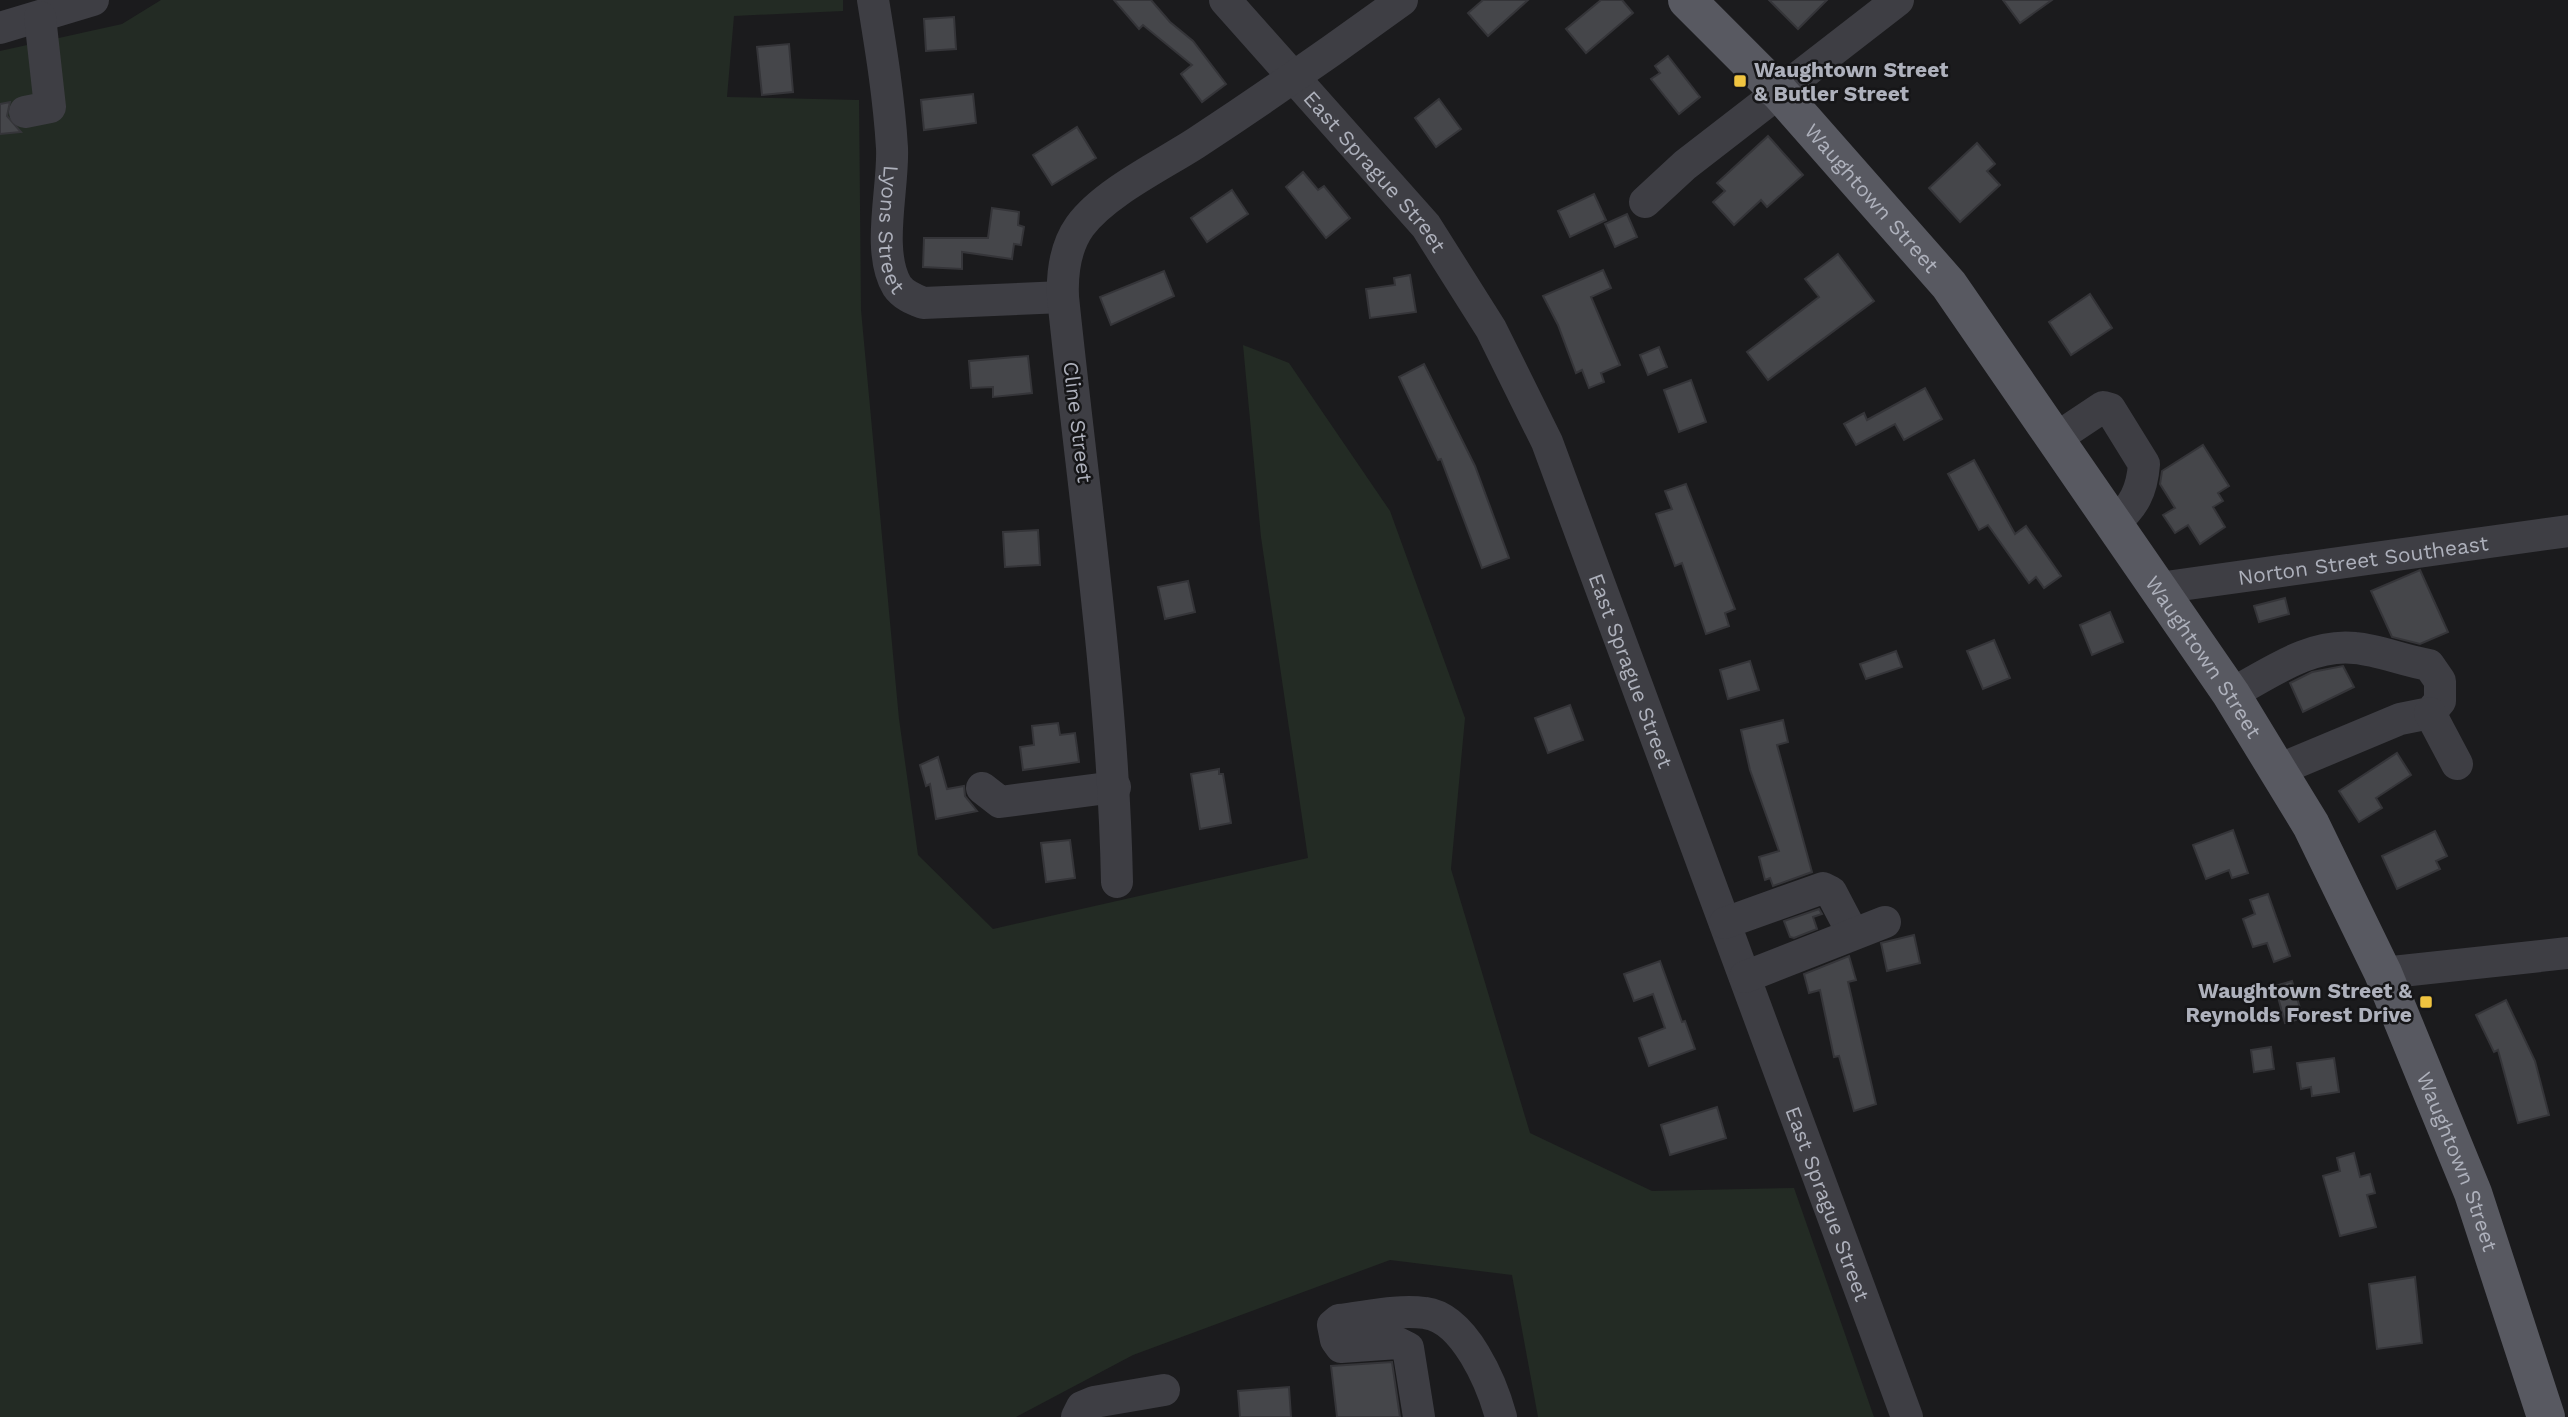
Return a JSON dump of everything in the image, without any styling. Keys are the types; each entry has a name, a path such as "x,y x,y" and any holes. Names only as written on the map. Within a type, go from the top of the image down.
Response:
{"main road":[{"name":"Waughtown Street","path":"1686,0 1780,93 1949,285 2231,694 2278,770 2311,825 2383,974 2473,1194 2546,1417"}],"street":[{"path":"0,28 93,0"},
{"name":"Lyons Street","path":"873,0 888,94 892,152 888,252 897,285 909,298 923,303 1063,297"},
{"name":"East Sprague Street","path":"1225,0 1426,226 1491,330 1547,442 1907,1417"},
{"name":"Cline Street","path":"1117,882 1115,787 1062,271 1080,226 1109,200 1296,78 1402,0"},
{"path":"1645,202 1685,165 1898,0"},
{"path":"25,112 50,107 40,17"},
{"path":"2055,439 2103,407 2110,409 2144,464 2139,492 2132,507 2114,523"},
{"name":"Norton Street Southeast","path":"2159,588 2568,531"},
{"path":"2231,694 2309,653 2333,647 2358,648 2429,665 2440,681 2440,701 2430,713 2400,719 2278,770"},
{"path":"2430,713 2457,764"},
{"path":"982,788 1000,802 1115,787"},
{"path":"1725,923 1823,888 1832,892 1853,934"},
{"path":"1745,977 1885,922"},
{"path":"2383,974 2568,953"},
{"path":"1419,1417 1408,1348 1398,1343 1341,1347 1336,1340 1333,1325 1339,1320 1409,1312 1428,1313 1473,1350 1486,1370 1501,1417"},
{"path":"1077,1417 1082,1407 1094,1402 1164,1390"}],"shaded area":[{"path":"161,0 843,0 843,11 734,16 727,97 859,100 861,310 899,719 918,855 993,929 1308,858 1261,537 1243,345 1289,363 1390,511 1465,718 1451,869 1530,1133 1652,1191 1794,1188 1874,1417 1538,1417 1512,1275 1390,1260 1133,1355 1016,1417 0,1417 0,51 122,24"}],"building":[{"path":"1114,0 1151,0 1170,22 1193,41 1226,84 1202,102 1181,74 1192,65 1143,25 1139,29"},
{"path":"1483,0 1528,0 1488,36 1468,13"},
{"path":"1601,0 1622,0 1633,13 1586,53 1566,29"},
{"path":"1769,0 1827,0 1798,29"},
{"path":"2003,0 2052,0 2020,23"},
{"path":"954,17 956,49 926,51 924,19"},
{"path":"789,44 793,92 762,95 757,47"},
{"path":"1668,56 1700,97 1679,114 1651,79 1660,73 1655,66"},
{"path":"973,94 976,123 924,130 921,100"},
{"path":"1439,99 1461,129 1436,147 1415,118"},
{"path":"10,102 7,116 21,132 0,134 0,104"},
{"path":"1077,127 1096,158 1052,185 1033,155"},
{"path":"1768,136 1803,175 1767,207 1761,200 1734,225 1713,202 1725,191 1717,183"},
{"path":"1977,143 1995,164 1987,171 2000,185 1960,222 1929,188"},
{"path":"1303,172 1318,190 1324,186 1350,218 1326,238 1286,187"},
{"path":"1232,190 1248,214 1207,242 1191,218"},
{"path":"1594,194 1606,220 1570,237 1558,211"},
{"path":"992,208 1019,212 1018,225 1024,227 1021,245 1014,244 1012,259 962,252 962,269 923,267 924,238 988,238"},
{"path":"1627,214 1637,237 1615,247 1605,224"},
{"path":"1838,254 1874,301 1768,380 1747,352 1819,297 1805,279"},
{"path":"1603,270 1611,288 1591,297 1620,365 1601,373 1604,382 1589,388 1582,370 1576,373 1558,325 1543,296"},
{"path":"1164,271 1174,296 1111,325 1100,297"},
{"path":"1410,275 1416,312 1370,318 1366,289 1395,285 1394,278"},
{"path":"2090,294 2112,328 2071,355 2049,322"},
{"path":"1659,347 1667,367 1648,375 1640,355"},
{"path":"1028,356 1032,393 993,397 993,387 971,388 969,361"},
{"path":"1424,364 1475,466 1509,558 1482,568 1441,459 1438,460 1399,377"},
{"path":"1691,380 1706,422 1679,432 1664,390"},
{"path":"1925,388 1942,419 1904,440 1895,424 1856,445 1844,424 1864,413 1867,420"},
{"path":"2203,445 2229,486 2218,493 2223,501 2213,507 2225,527 2200,544 2188,525 2175,533 2163,515 2175,508 2160,484 2162,471"},
{"path":"1974,460 2015,534 2026,526 2061,576 2044,588 2036,577 2029,583 1988,525 1979,530 1948,474"},
{"path":"1686,484 1735,609 1725,613 1729,626 1706,634 1682,563 1675,566 1656,514 1672,509 1665,491"},
{"path":"1038,530 1040,565 1005,567 1003,532"},
{"path":"2420,570 2448,632 2420,644 2392,637 2371,591"},
{"path":"1188,581 1195,612 1165,619 1158,587"},
{"path":"2285,598 2289,614 2259,622 2254,606"},
{"path":"2110,612 2123,642 2092,655 2080,625"},
{"path":"1994,640 2010,678 1983,689 1967,651"},
{"path":"1896,651 1902,667 1866,679 1860,664"},
{"path":"1750,661 1759,690 1728,699 1720,670"},
{"path":"2343,666 2354,687 2303,712 2290,683 2312,672"},
{"path":"1570,705 1583,740 1548,753 1535,718"},
{"path":"1783,720 1788,742 1777,745 1812,872 1773,886 1770,878 1765,880 1759,857 1779,851 1750,770 1741,730"},
{"path":"1058,723 1060,735 1075,733 1079,762 1023,770 1020,747 1034,745 1032,726"},
{"path":"2397,753 2411,775 2376,798 2382,808 2359,822 2339,791"},
{"path":"938,757 947,789 964,786 965,796 977,811 936,819 930,784 926,786 920,765"},
{"path":"1219,769 1219,774 1223,774 1231,823 1200,829 1191,774"},
{"path":"2233,830 2248,873 2232,878 2229,870 2206,879 2193,845"},
{"path":"2435,831 2447,856 2436,861 2440,869 2397,889 2382,856"},
{"path":"1070,840 1075,878 1046,882 1041,843"},
{"path":"2268,894 2290,956 2274,962 2267,943 2253,947 2243,919 2255,914 2250,900"},
{"path":"1819,909 1822,914 1813,917 1817,929 1790,937 1784,921"},
{"path":"1914,935 1920,963 1887,971 1881,943"},
{"path":"1849,956 1856,980 1848,982 1876,1104 1854,1111 1839,1056 1834,1057 1820,990 1809,993 1804,974"},
{"path":"1660,961 1682,1022 1685,1021 1695,1049 1649,1066 1639,1038 1665,1028 1653,994 1634,1001 1624,974"},
{"path":"2292,981 2303,1018 2285,1023 2275,986"},
{"path":"2506,1000 2535,1061 2549,1115 2518,1123 2498,1050 2494,1052 2476,1015"},
{"path":"2271,1047 2274,1069 2254,1072 2251,1050"},
{"path":"2334,1058 2339,1092 2312,1096 2311,1087 2301,1089 2297,1063"},
{"path":"1717,1107 1726,1138 1670,1155 1661,1125"},
{"path":"2354,1153 2360,1177 2370,1174 2375,1193 2367,1195 2376,1227 2340,1236 2323,1176 2340,1171 2337,1158"},
{"path":"2415,1277 2422,1343 2377,1349 2369,1284"},
{"path":"1392,1362 1400,1417 1337,1417 1331,1366"},
{"path":"1289,1387 1291,1417 1240,1417 1238,1391"}],"place":[{"name":"Waughtown Street & Butler Street","path":"1740,81"},
{"name":"Waughtown Street & Reynolds Forest Drive","path":"2426,1002"}]}
